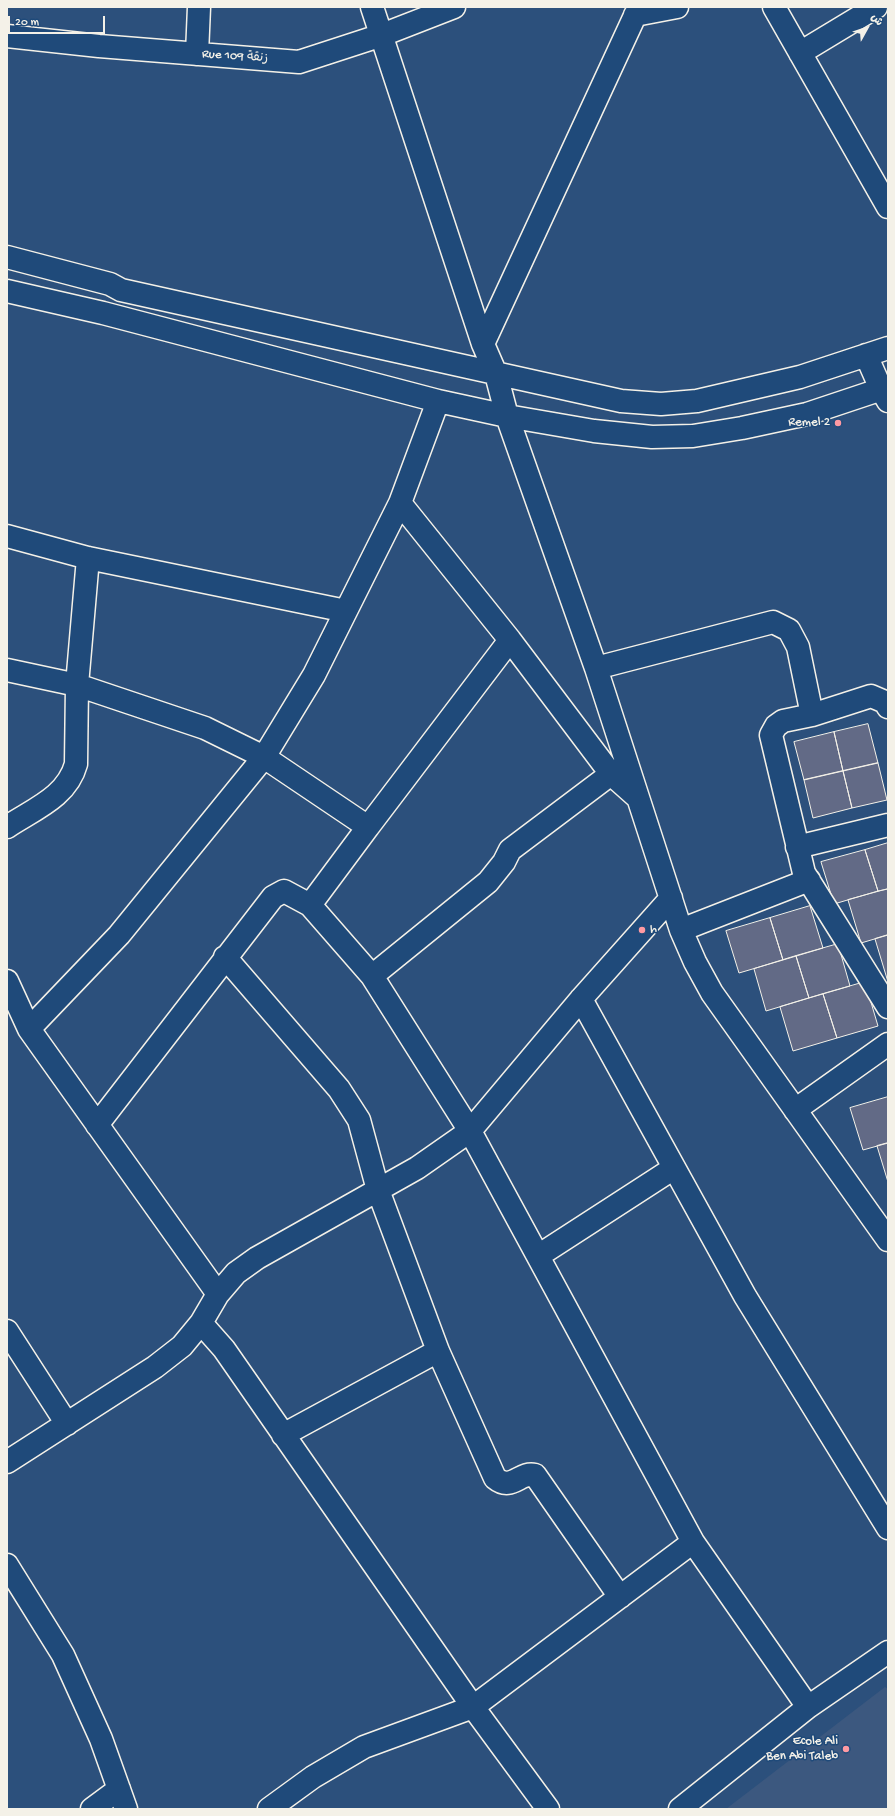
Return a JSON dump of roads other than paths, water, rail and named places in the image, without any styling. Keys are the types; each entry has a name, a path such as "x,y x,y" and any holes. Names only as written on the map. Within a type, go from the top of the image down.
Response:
{"street":[{"path":"197,54 199,7"},
{"path":"372,7 483,344 496,374 506,416 596,668 681,930 695,962 712,993 888,1240"},
{"name":"Rue 109 زنقة","path":"7,36 99,46 299,62 382,34 454,7"},
{"path":"483,344 637,11 677,7"},
{"path":"774,7 888,206"},
{"path":"800,53 876,7"},
{"path":"7,257 110,284 121,290 621,401 660,404 697,401 737,393 800,377 888,348"},
{"path":"7,291 103,313 438,401 506,416 594,431 652,437 693,436 742,428 807,414 886,392 866,355"},
{"path":"29,1029 119,935 264,757 314,676 400,503 438,401"},
{"path":"400,503 510,640 611,774 638,798"},
{"path":"7,536 88,558 346,611"},
{"path":"7,827 60,793 73,774 76,764 77,685 88,558"},
{"path":"596,668 773,622 789,630 798,647 812,715"},
{"path":"310,905 510,640"},
{"path":"7,670 77,685 205,728 264,757 368,827"},
{"path":"888,707 881,700 871,696 812,715 783,721 776,726 771,735 804,873 888,1007"},
{"path":"372,976 488,882 504,862 510,850 611,774"},
{"path":"797,847 888,825"},
{"path":"681,930 809,880"},
{"path":"97,1125 261,911 279,892 284,891 291,893 310,905 372,976 470,1131 693,1542 808,1707"},
{"path":"7,1462 156,1367 182,1346 201,1323 218,1294 236,1273 257,1258 417,1168 470,1131 581,999 671,898"},
{"path":"226,957 346,1099 359,1120 378,1190 438,1352 496,1478 501,1483 508,1484 530,1474 535,1475 620,1597"},
{"path":"7,981 29,1029 218,1294"},
{"path":"581,999 745,1296 888,1528"},
{"path":"795,1110 888,1044"},
{"path":"538,1256 674,1168"},
{"path":"201,1323 224,1349 473,1708 548,1809"},
{"path":"7,1332 67,1424"},
{"path":"284,1435 438,1352"},
{"path":"269,1809 313,1777 364,1747 473,1708 693,1542"},
{"path":"7,1565 63,1655 101,1739 126,1809"},
{"path":"680,1809 808,1707 885,1659"},
{"path":"92,1809 119,1789"}],"place":[{"name":"Remel 2","path":"838,423"},
{"name":"h","path":"642,930"},
{"name":"Ecole Ali Ben Abi Taleb","path":"846,1749"}]}
